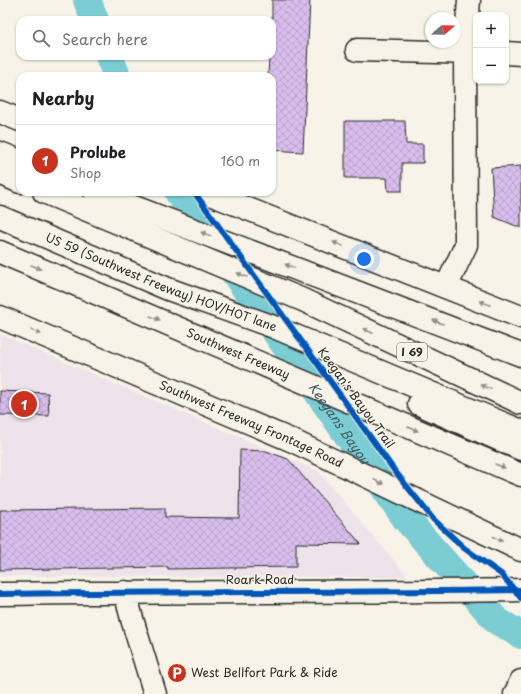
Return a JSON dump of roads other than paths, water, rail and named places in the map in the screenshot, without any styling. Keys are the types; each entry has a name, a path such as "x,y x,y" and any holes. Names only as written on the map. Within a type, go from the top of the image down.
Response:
{"main road":[{"path":"446,287 466,245 470,53 469,0"},
{"path":"357,50 470,53"},
{"path":"509,54 521,54"},
{"path":"0,112 16,118"},
{"path":"0,153 16,159"},
{"path":"0,173 16,180"},
{"name":"I 69","path":"53,196 303,300 521,403"},
{"path":"106,196 521,355"},
{"path":"216,196 521,317"},
{"name":"US 59 (Southwest Freeway) HOV/HOT lane","path":"0,217 168,289 201,302 274,326 521,431"},
{"name":"Southwest Freeway","path":"0,252 521,475"},
{"path":"201,302 273,339 521,449"},
{"name":"Southwest Freeway Frontage Road","path":"0,317 293,441 521,550"},
{"name":"Roark Road","path":"0,594 521,590"},
{"path":"125,592 155,694"},
{"path":"515,694 521,681"}],"waterway":[{"name":"Keegans Bayou","path":"87,0 93,16"},
{"name":"Keegans Bayou","path":"111,60 115,72"},
{"name":"Keegans Bayou","path":"181,196 406,519 497,621 521,635"}],"place":[{"name":"Prolube","path":"24,404"},
{"name":"West Bellfort Park & Ride","path":"177,673"}]}
